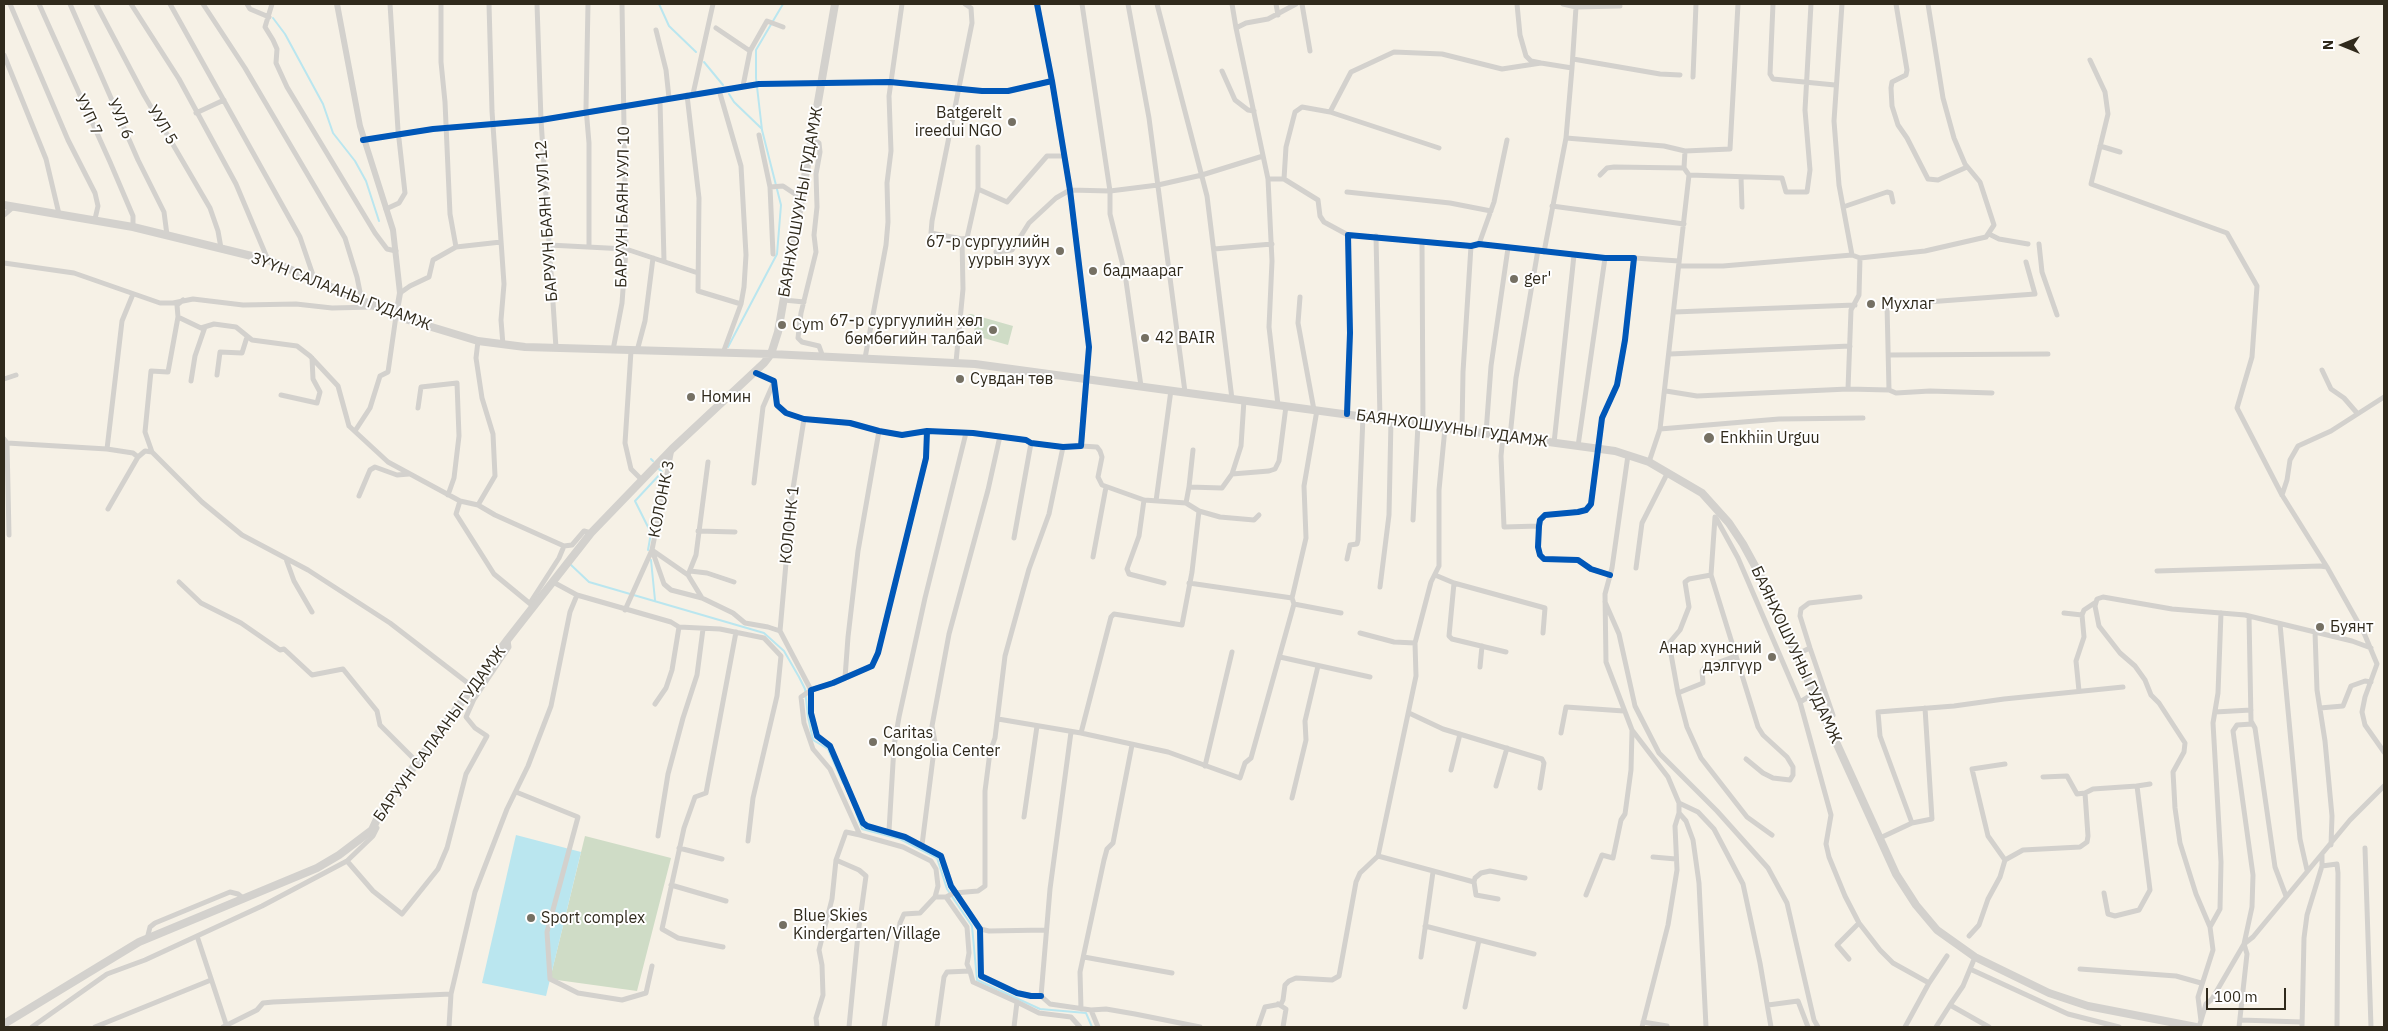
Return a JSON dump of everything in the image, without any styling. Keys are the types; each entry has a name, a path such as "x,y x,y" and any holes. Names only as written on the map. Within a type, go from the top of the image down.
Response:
{"main road":[{"name":"БАЯНХОШУУНЫ ГУДАМЖ","path":"835,4 784,300 771,354 956,362 1600,449 1649,462 1702,493 1729,523 1752,561 1814,692 1896,874 1916,905 1937,930 1975,957 2049,993 2088,1006 2199,1025"},
{"name":"ЗҮҮН САЛААНЫ ГУДАМЖ","path":"4,205 96,219 268,260 396,316 478,341 503,345 556,348 771,354"},
{"name":"БАРУУН САЛААНЫ ГУДАМЖ","path":"4,1024 85,974 147,939 245,900 317,868 339,855 372,830 386,804 532,605 590,533 672,449 756,373 771,354"}],"street":[{"path":"10,4 68,140 95,193 98,206 96,219"},
{"name":"УУП 7","path":"39,4 110,162 132,216 133,227"},
{"name":"УУЛ 6","path":"70,4 138,160 164,212 168,235"},
{"name":"УУЛ 5","path":"96,4 144,95 210,208 218,231 221,248"},
{"path":"131,4 179,79 236,184 268,260"},
{"path":"170,4 300,237 315,282"},
{"path":"203,4 245,68 345,238 358,277 362,302"},
{"path":"247,4 250,9 269,17"},
{"path":"272,4 265,28 273,40 276,49 276,63 287,87 375,233 387,249 396,251"},
{"path":"337,4 346,60 364,140 386,209 396,251 400,292 388,372 380,376 370,408 355,431"},
{"path":"386,209 399,203 405,193 390,4"},
{"path":"442,4 441,62 450,214 456,247"},
{"path":"489,4 493,124 501,242 503,345"},
{"name":"БАРУУН БАЯН УУЛ 12","path":"537,4 541,120 556,348"},
{"path":"588,4 586,112 589,143 589,248"},
{"name":"БАРУУН БАЯН УУЛ 10","path":"614,350 622,303 626,249 622,4"},
{"path":"713,4 690,94 699,198 698,291 740,304"},
{"path":"865,358 888,222 887,183 891,151 888,107 902,4"},
{"path":"965,4 971,8 972,23 932,220 931,233 962,239 967,238 978,189 978,148"},
{"path":"1037,4 1070,190 1089,346 1088,379 1081,446"},
{"path":"1082,4 1110,191 1110,214 1125,274 1141,386"},
{"path":"1128,4 1158,185 1185,392"},
{"path":"1157,4 1207,196 1232,399"},
{"path":"1232,4 1268,179 1272,244 1269,327 1282,406 1279,461 1275,469 1232,474"},
{"path":"1276,4 1278,14"},
{"path":"1236,28 1246,23 1268,19 1296,4"},
{"path":"1302,4 1310,52"},
{"path":"1517,4 1520,35 1526,56 1531,61 1572,68"},
{"path":"1563,4 1576,7 1620,6"},
{"path":"1693,77 1696,4"},
{"path":"1566,138 1664,146 1685,151 1730,149 1738,4"},
{"path":"1773,4 1770,74 1773,79 1835,85"},
{"path":"1685,151 1684,168 1690,175 1782,178 1786,192 1807,192 1810,170 1805,110 1811,4"},
{"path":"1842,4 1834,121 1843,207 1852,255"},
{"path":"1896,4 1907,70 1906,75 1892,82 1891,88 1892,106 1898,125 1908,138 1928,179 1938,180 1967,167"},
{"path":"1268,179 1284,179 1318,200 1320,216 1324,222 1348,235 1471,246 1479,244 1574,256 1634,258 1679,264 1723,266 1852,255 1860,258 1925,251 1986,237 1994,225 1980,182 1967,167 1954,138 1943,98 1928,4"},
{"path":"1539,526 1504,527 1501,456 1541,251 1566,138 1576,7"},
{"path":"743,86 750,51 767,21 783,27"},
{"path":"716,28 750,51"},
{"path":"656,30 666,70 669,98"},
{"path":"1330,112 1351,72 1394,52 1442,54 1502,69 1541,63"},
{"path":"4,55 46,158 59,214"},
{"path":"1573,58 1660,74 1680,75"},
{"path":"2090,60 2105,92 2108,114 2092,184 2226,232 2257,286 2252,357 2237,408 2282,496 2327,567 2371,648 2377,664 2364,697 2362,712 2365,725 2384,752"},
{"path":"1222,71 1235,100 1248,110 1254,111"},
{"path":"364,140 399,133 541,120 759,84 890,82 982,91 1008,91 1052,81"},
{"path":"719,90 740,166 746,255 744,287 740,304 722,354"},
{"path":"196,113 224,100"},
{"path":"660,100 664,261"},
{"path":"1284,179 1286,147 1295,112 1302,107 1330,112 1439,148"},
{"path":"759,135 775,186 773,254"},
{"path":"812,138 819,144 820,152 816,174 817,207 814,235 816,252 804,302 798,338 802,342 819,346 823,356"},
{"path":"1479,244 1491,211 1508,140"},
{"path":"2100,146 2120,152"},
{"path":"978,189 1007,202 1047,156 1064,156"},
{"path":"996,252 1012,250 1030,223 1056,198 1070,190 1110,191 1158,185 1202,175 1263,156"},
{"path":"1600,175 1607,168 1614,167 1684,168"},
{"path":"1649,462 1660,429 1666,391 1690,175"},
{"path":"1741,178 1742,207"},
{"path":"775,186 801,198"},
{"path":"1347,192 1450,204 1491,211"},
{"path":"1843,207 1886,192 1891,193 1893,202"},
{"path":"1552,206 1684,224"},
{"path":"4,215 12,208 25,209"},
{"path":"1989,234 1999,239 2028,244"},
{"path":"1347,414 1350,333 1348,235"},
{"path":"1376,236 1380,419"},
{"path":"956,362 963,289 962,239"},
{"path":"400,292 429,277 433,260 456,247 501,242"},
{"path":"1413,520 1420,424 1422,242"},
{"path":"1214,249 1272,244"},
{"path":"2039,244 2042,272 2057,315"},
{"path":"548,245 626,249 698,273"},
{"path":"1462,430 1463,372 1471,246"},
{"path":"1486,434 1490,375 1508,248"},
{"path":"1554,443 1574,256"},
{"path":"641,479 631,469 625,442 634,351 644,321 653,258"},
{"path":"1578,446 1605,258"},
{"path":"1610,575 1591,569 1578,560 1544,559 1540,555 1538,547 1539,526 1540,520 1545,515 1578,512 1586,510 1591,504 1600,449 1602,418 1617,385 1625,340 1634,258"},
{"path":"1848,389 1851,310 1859,295 1861,277 1860,258"},
{"path":"1889,390 1887,305 2035,294 2026,262"},
{"path":"4,263 74,273 160,303 193,299 243,305 296,304 332,308 374,307"},
{"path":"107,449 122,321 133,294"},
{"path":"998,719 1081,733 1168,752 1240,778 1242,776 1245,763 1251,758 1280,657 1294,604 1292,598 1306,538 1304,486 1316,410 1298,323 1300,297"},
{"path":"183,300 177,305 178,317 168,372 151,371 145,432 152,452 202,502 242,535 308,570 390,623 473,687"},
{"path":"784,300 804,302"},
{"path":"1674,312 1855,305"},
{"path":"178,317 201,328 214,324 236,327 247,337 297,346 312,358 338,386 349,426 388,462 448,495 478,505 495,516 564,546 572,545 584,532 590,533"},
{"path":"191,381 195,356 206,327"},
{"path":"217,375 220,352 242,353 247,337"},
{"path":"478,341 476,358 482,398 493,434 495,476 478,505"},
{"path":"1670,354 1850,346"},
{"path":"1888,355 2048,354"},
{"path":"281,395 317,403 320,392 313,378 312,358"},
{"path":"2322,370 2331,389 2344,398 2357,413"},
{"path":"756,373 774,381"},
{"path":"4,379 16,376"},
{"path":"774,381 777,405 786,412 804,419 850,423 879,432 902,435 928,431 966,433 1000,436 1026,440 1031,443 1063,447 1097,447 1102,457 1098,477 1102,485 1106,487 1144,500 1186,503 1199,511 1220,518 1254,520 1259,515"},
{"path":"754,483 763,407 774,381"},
{"path":"418,408 421,387 458,383 458,436 454,478 448,495"},
{"path":"1666,391 1697,396 1848,389 1889,390 1896,393 1930,391 1992,393"},
{"path":"1156,501 1171,390"},
{"path":"2282,496 2293,452 2304,442 2340,426 2384,397"},
{"path":"1190,487 1222,488 1232,474 1241,446 1244,400"},
{"path":"1347,559 1350,545 1356,544 1358,540 1363,416"},
{"path":"1660,429 1779,419 1863,418"},
{"name":"КОЛОНК 1","path":"780,631 792,496 804,419"},
{"path":"1380,587 1389,515 1391,420"},
{"path":"1258,1027 1266,1007 1281,1004 1284,1000 1285,984 1296,978 1332,980 1339,976 1356,882 1360,873 1378,856 1416,676 1414,643 1440,555 1439,490 1445,428"},
{"path":"860,835 830,769 812,749 804,723 802,697 807,693 872,666 878,653 926,458 928,431"},
{"path":"845,678 858,551 879,432"},
{"path":"888,832 894,746 899,717 925,598 966,433"},
{"path":"922,845 935,742 932,726 946,652 1000,436"},
{"path":"9,535 5,441 107,449 133,453 138,457"},
{"path":"1014,538 1031,443"},
{"path":"935,897 978,891 985,886 985,790 998,719 1005,656 1029,569 1049,514 1063,447"},
{"name":"КОЛОНК 3","path":"625,610 652,550 672,449"},
{"path":"1186,503 1190,487 1192,450"},
{"path":"108,510 138,457 145,451 152,452"},
{"path":"1628,455 1610,575 1605,594 1606,662 1632,730 1668,777 1679,803 1679,813 1675,826 1676,870 1668,925 1643,1025 1667,1026"},
{"path":"689,573 696,555 708,462"},
{"path":"359,496 370,470 375,467 396,475 410,474"},
{"path":"1636,568 1642,523 1668,472"},
{"path":"1093,557 1106,487"},
{"path":"460,500 456,514 494,574 532,605 560,558 564,546"},
{"path":"1144,500 1139,536 1127,569 1128,574 1164,583"},
{"path":"1715,506 1716,517 1711,575 1758,728 1787,757 1793,767 1793,775 1790,780 1773,778 1762,773 1746,758"},
{"path":"1081,733 1111,617 1114,614 1182,626 1190,583 1199,511"},
{"path":"1716,517 1738,558 1800,702 1831,816 1826,844 1829,857 1845,896 1859,922 1893,963 1929,983"},
{"path":"698,531 735,532"},
{"path":"652,550 689,573 702,598"},
{"path":"652,550 664,584 671,590 702,598 733,613 745,623 780,631 807,693 817,736 830,746 863,823 922,845 942,856 950,895 968,927 968,964 973,982 1039,1013 1072,1017 1080,1027"},
{"path":"285,558 294,581 312,612"},
{"path":"2157,571 2327,567"},
{"path":"689,573 707,573 734,582"},
{"path":"1435,575 1454,583 1545,608 1543,632"},
{"path":"1711,575 1689,579 1685,582 1689,607 1680,630 1669,643 1678,693 1687,727 1701,758 1747,817 1772,835"},
{"path":"179,582 201,603 241,624 280,650 284,649 312,675 343,669 377,711 380,726 417,762"},
{"path":"552,582 577,595 672,622 679,627 720,629 764,638 782,658 776,696 753,798 748,841"},
{"path":"1190,583 1292,598"},
{"path":"1454,583 1449,636 1452,639 1506,652"},
{"path":"449,1027 451,994 475,892 552,706 570,612 577,595"},
{"path":"1833,715 1800,616 1803,606 1809,603 1860,597"},
{"path":"2079,691 2076,661 2084,636 2082,615 2084,610 2096,602 2097,599 2103,597 2172,609 2249,616 2352,641 2371,648"},
{"path":"1605,602 1619,634 1635,706 1659,753 1717,811 1768,868 1787,903 1814,1020 1818,1027"},
{"path":"2096,602 2099,626 2120,653 2135,666 2145,680 2149,693 2159,703 2185,743 2184,752 2173,772 2175,808 2180,843 2196,894 2210,927 2213,950 2201,983 2197,1006 2199,1025"},
{"path":"1294,604 1341,613"},
{"path":"2064,613 2082,615"},
{"path":"2210,927 2220,909 2221,890 2214,723 2221,613"},
{"path":"2249,616 2250,710 2252,724 2255,728 2275,867 2286,896"},
{"path":"2280,624 2298,824 2308,870"},
{"path":"655,704 666,688 672,670 679,627"},
{"path":"658,836 668,774 697,675 703,629"},
{"path":"724,947 678,938 662,929 684,828 695,797 706,793 736,632"},
{"path":"2315,632 2317,690 2332,816 2331,845"},
{"path":"1360,633 1394,642 1414,643"},
{"path":"347,861 373,891 402,914 438,869 447,848 466,774 487,736 475,728 466,717 474,699 509,647 508,639"},
{"path":"1480,667 1482,646"},
{"path":"1796,654 1810,648"},
{"path":"1205,766 1232,652"},
{"path":"1678,693 1704,683 1702,671 1705,667 1736,656"},
{"path":"1280,657 1370,677"},
{"path":"1292,798 1306,740 1305,721 1318,666"},
{"path":"2320,708 2343,706 2351,686 2365,681 2371,682"},
{"path":"1912,823 1880,736 1878,712 2123,687"},
{"path":"1800,702 1823,688"},
{"path":"1561,733 1566,707 1624,711"},
{"path":"1880,838 1912,823 1932,819 1925,708"},
{"path":"2215,712 2250,710"},
{"path":"1409,712 1443,729 1542,759 1544,764 1540,788"},
{"path":"2199,1025 2206,1004 2212,999 2244,944 2252,907 2253,875 2233,731 2237,725 2252,724"},
{"path":"1024,817 1037,726"},
{"path":"1586,895 1602,855 1613,858 1621,820 1625,814 1631,770 1632,730"},
{"path":"1041,996 1045,930 1061,796 1071,732"},
{"path":"1451,770 1460,734"},
{"path":"1081,1009 1080,972 1104,860 1107,850 1113,843 1132,745"},
{"path":"1496,786 1507,748"},
{"path":"2005,764 1972,770 1988,836 2005,860"},
{"path":"2043,777 2068,776 2077,794 2093,789 2150,784"},
{"path":"2104,893 2108,914 2115,916 2139,910 2150,890 2137,786"},
{"path":"2244,944 2253,937 2350,820 2384,788"},
{"path":"516,792 578,817 547,932 550,979 578,993 622,1000 646,993 652,966"},
{"path":"1969,936 1979,925 1988,899 2000,877 2005,860 2023,850 2080,847 2087,842 2089,830 2085,793"},
{"path":"1679,803 1698,812 1714,828 1742,884 1771,1027"},
{"path":"32,1027 107,974 145,960 197,936 267,903 347,861 373,836 386,804"},
{"path":"1679,813 1686,821 1693,840 1699,883 1706,1027"},
{"path":"817,1027 816,1018 823,996 822,965 819,950 832,899 836,860 846,832 903,847 931,861 936,869 938,886 935,897 920,913 904,914 900,923 884,1027"},
{"path":"679,848 722,859"},
{"path":"2365,848 2371,1027"},
{"path":"2240,1020 2302,1025 2304,938 2311,900 2322,866 2322,854"},
{"path":"1378,856 1474,882"},
{"path":"1653,857 1676,859"},
{"path":"836,860 859,870 866,876 849,1027"},
{"path":"2322,866 2337,864 2338,873 2336,1027"},
{"path":"1498,899 1476,895 1474,882 1481,873 1490,871 1526,878"},
{"path":"1421,957 1433,872"},
{"path":"671,885 726,901"},
{"path":"147,939 152,924 230,892 238,894 245,900"},
{"path":"950,895 980,929 989,931 1045,930"},
{"path":"195,906 199,919"},
{"path":"1849,959 1837,945 1859,922"},
{"path":"1426,926 1534,954"},
{"path":"980,929 981,976 1017,993 1041,996 1050,1004 1081,1009 1106,1009 1126,1012 1200,1027"},
{"path":"197,936 225,1027 256,1010 263,1004 451,994"},
{"path":"1465,1007 1479,940"},
{"path":"2239,1027 2247,954 2244,944"},
{"path":"1905,1027 1929,983 1947,956"},
{"path":"1084,957 1172,973"},
{"path":"1936,1027 1963,986 1975,957"},
{"path":"1970,969 2068,1014 2119,1027"},
{"path":"2080,969 2176,976 2201,983"},
{"path":"937,1027 944,977 947,972 970,971"},
{"path":"95,1027 211,980"},
{"path":"1014,1027 1017,1002"},
{"path":"1768,1005 1798,1002 1808,1027"},
{"path":"1278,1004 1286,1008 1283,1027"},
{"path":"1950,1005 1989,1027"},
{"path":"1091,1010 1098,1027"}],"green space":[{"path":"971,314 977,320 971,326 965,320"},
{"name":"67-р сургуулийн хөл бөмбөгийн талбай","path":"978,316 1013,326 1008,345 973,335"},
{"path":"585,836 671,858 637,991 550,979"}],"water":[{"name":"Sport complex","path":"516,835 581,852 546,996 482,983"}],"waterway":[{"path":"659,4 669,26 696,52"},
{"path":"728,347 777,254 781,205 762,130 756,78 756,50 783,4"},
{"path":"273,18 285,34 323,104 333,133 355,161 366,181 379,221"},
{"path":"704,62 723,85"},
{"path":"729,94 734,102 761,128"},
{"path":"648,550 651,533 635,501 662,472 659,469"},
{"path":"651,560 655,600"},
{"path":"570,564 589,582 764,633 784,651 799,677 805,689 813,740 828,749 843,783"},
{"path":"856,813 862,829 900,839 937,858 947,889 972,926 977,980 1040,1009 1086,1013 1092,1027"}],"cycle path":[{"path":"756,373 774,381 777,405 786,413 804,419 850,423 902,435 927,431 973,433 1063,447 1081,446 1089,347 1070,190 1037,4"},
{"path":"363,140 433,129 541,120 759,84 890,82 982,91 1008,91 1052,81"},
{"path":"1347,414 1350,333 1348,235 1471,246 1479,244 1605,258 1634,258 1625,340 1617,385 1602,418 1591,504 1586,510 1578,512 1545,515 1540,520 1539,526 1538,547 1540,555 1544,559 1578,560 1591,569 1610,575"},
{"path":"927,431 926,458 878,653 872,666 833,683 811,690 811,713 817,736 830,746 863,823 867,826 905,837 941,856 951,886 980,929 981,976 1017,993 1041,996"}],"place":[{"name":"Batgerelt ireedui NGO","path":"1012,122"},
{"name":"67-р сургуулийн уурын зуух","path":"1060,251"},
{"name":"бадмаараг","path":"1093,271"},
{"name":"ger'","path":"1514,279"},
{"name":"Мухлаг","path":"1871,304"},
{"name":"Cym","path":"782,325"},
{"name":"67-р сургуулийн хөл бөмбөгийн талбай","path":"993,330"},
{"name":"42 BAIR","path":"1145,338"},
{"name":"Сувдан төв","path":"960,379"},
{"name":"Номин","path":"691,397"},
{"name":"Enkhiin Urguu","path":"1709,438"},
{"name":"Буянт","path":"2320,627"},
{"name":"Анар хүнсний дэлгүүр","path":"1772,657"},
{"name":"Caritas Mongolia Center","path":"873,742"},
{"name":"Sport complex","path":"531,918"},
{"name":"Blue Skies Kindergarten/Village","path":"783,925"}]}
